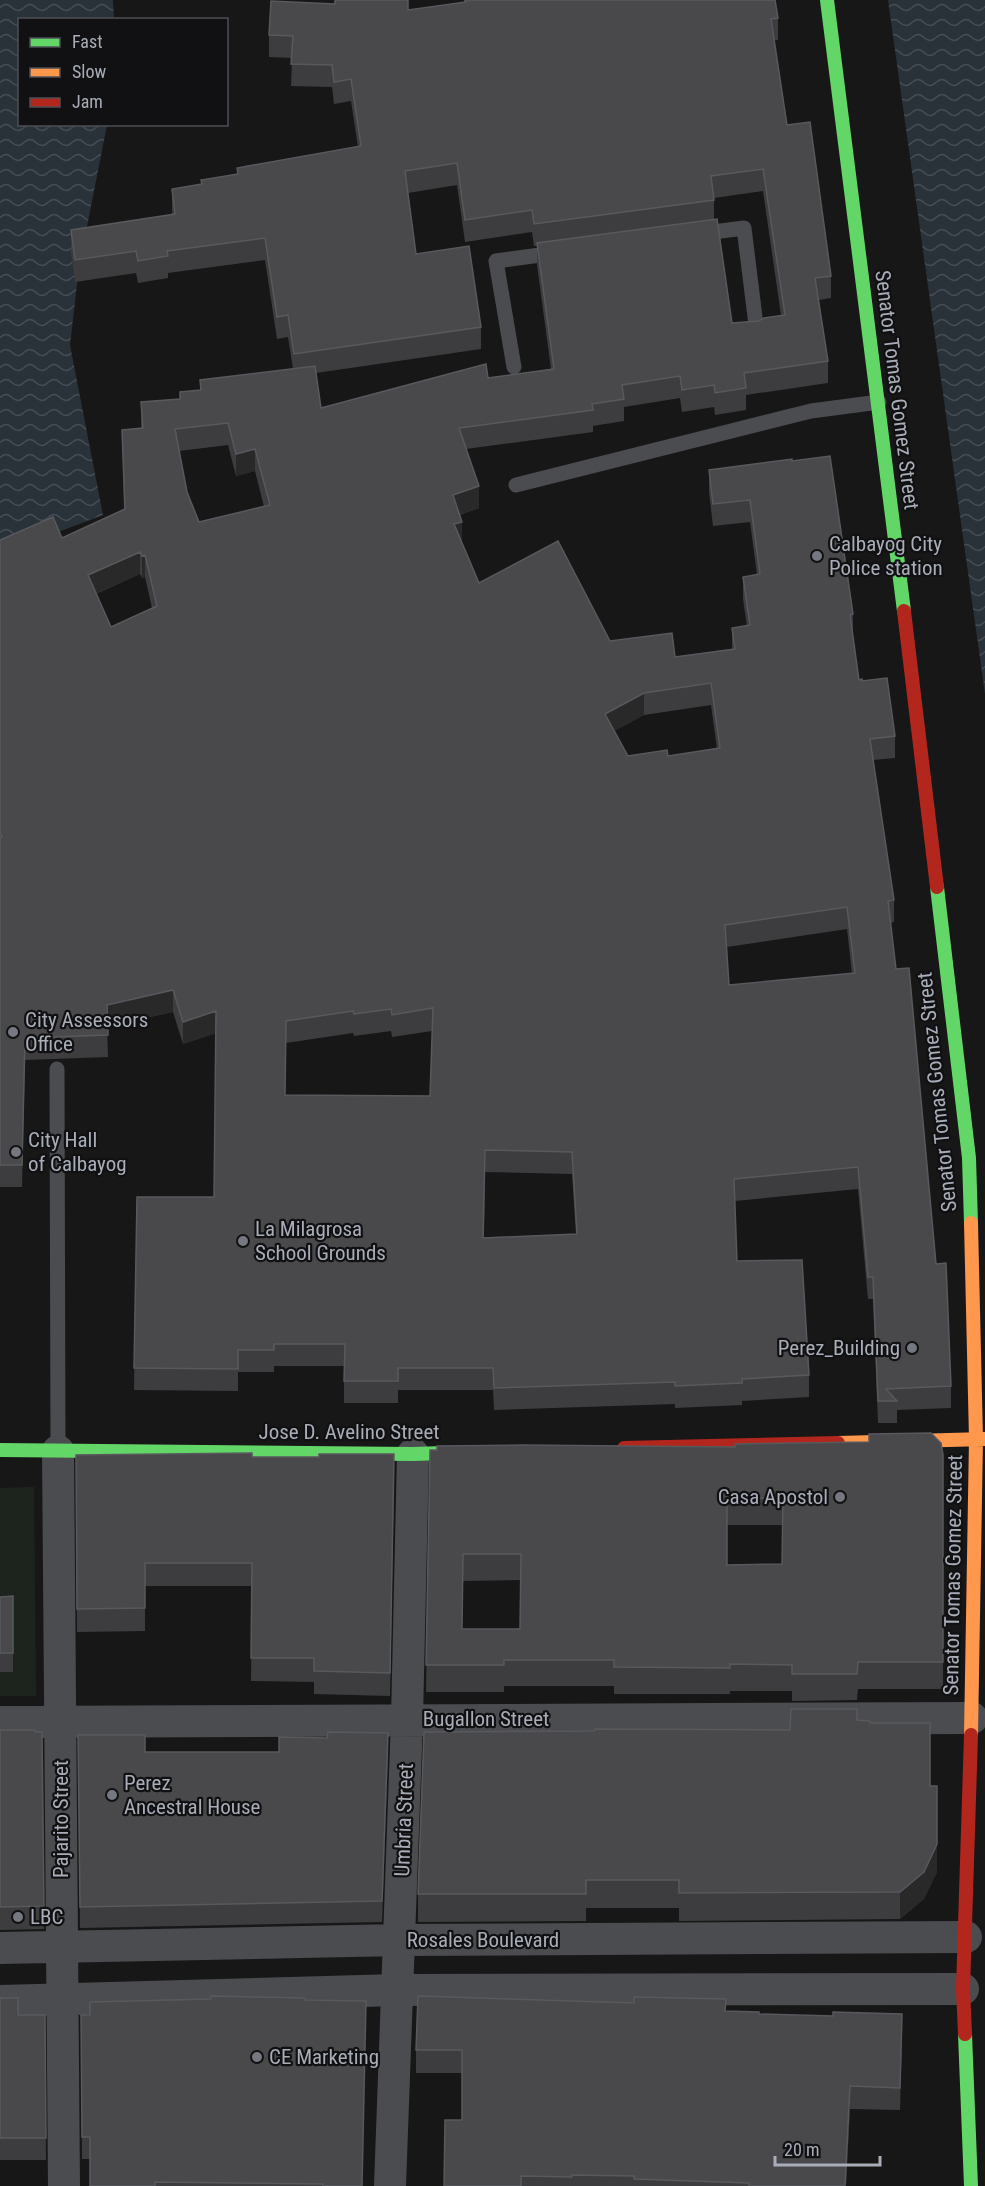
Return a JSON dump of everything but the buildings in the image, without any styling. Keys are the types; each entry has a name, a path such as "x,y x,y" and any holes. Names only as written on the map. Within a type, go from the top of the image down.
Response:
{"main road":[{"name":"Senator Tomas Gomez Street","path":"827,0 867,325 879,402 969,1158 981,1439 963,1989 974,2029 971,2186"},
{"path":"611,1448 981,1439"},
{"name":"Jose D. Avelino Street","path":"0,1450 413,1454 494,1452"}],"street":[{"name":"Pajarito Street","path":"58,1451 64,2186"},
{"name":"Umbria Street","path":"390,2186 407,1719 413,1454"},
{"name":"Bugallon Street","path":"0,1722 972,1718"},
{"name":"Rosales Boulevard","path":"0,1948 400,1940 966,1937"},
{"path":"0,2001 397,1990 963,1989"}],"lane":[{"path":"685,235 744,228 757,333"},
{"path":"514,367 496,261 567,251"},
{"path":"516,485 811,411 879,402"},
{"path":"57,1070 58,1451"}],"shaded area":[{"path":"34,1487 36,1696 0,1696 0,1488"}],"water":[{"path":"0,0 113,0 114,18 18,18 18,126 107,126 79,267 70,345 103,515 0,554"},
{"path":"888,0 985,0 985,694"}],"traffic: fast":[{"path":"827,0 904,611"},
{"path":"937,887 969,1158 971,1223"},
{"path":"0,1450 413,1454 476,1452"},
{"path":"965,2034 971,2186"}],"traffic: slow":[{"path":"971,1223 976,1439 971,1735"},
{"path":"838,1443 985,1439"}],"traffic: jam":[{"path":"904,611 937,887"},
{"path":"624,1448 838,1443"},
{"path":"965,2034 963,1989 971,1735"}],"place":[{"name":"Calbayog City Police station","path":"817,556"},
{"name":"City Assessors Office","path":"13,1032"},
{"name":"City Hall of Calbayog","path":"16,1152"},
{"name":"La Milagrosa School Grounds","path":"243,1241"},
{"name":"Perez_Building","path":"912,1348"},
{"name":"Casa Apostol","path":"840,1497"},
{"name":"Perez Ancestral House","path":"112,1795"},
{"name":"LBC","path":"18,1917"},
{"name":"CE Marketing","path":"257,2057"}]}
